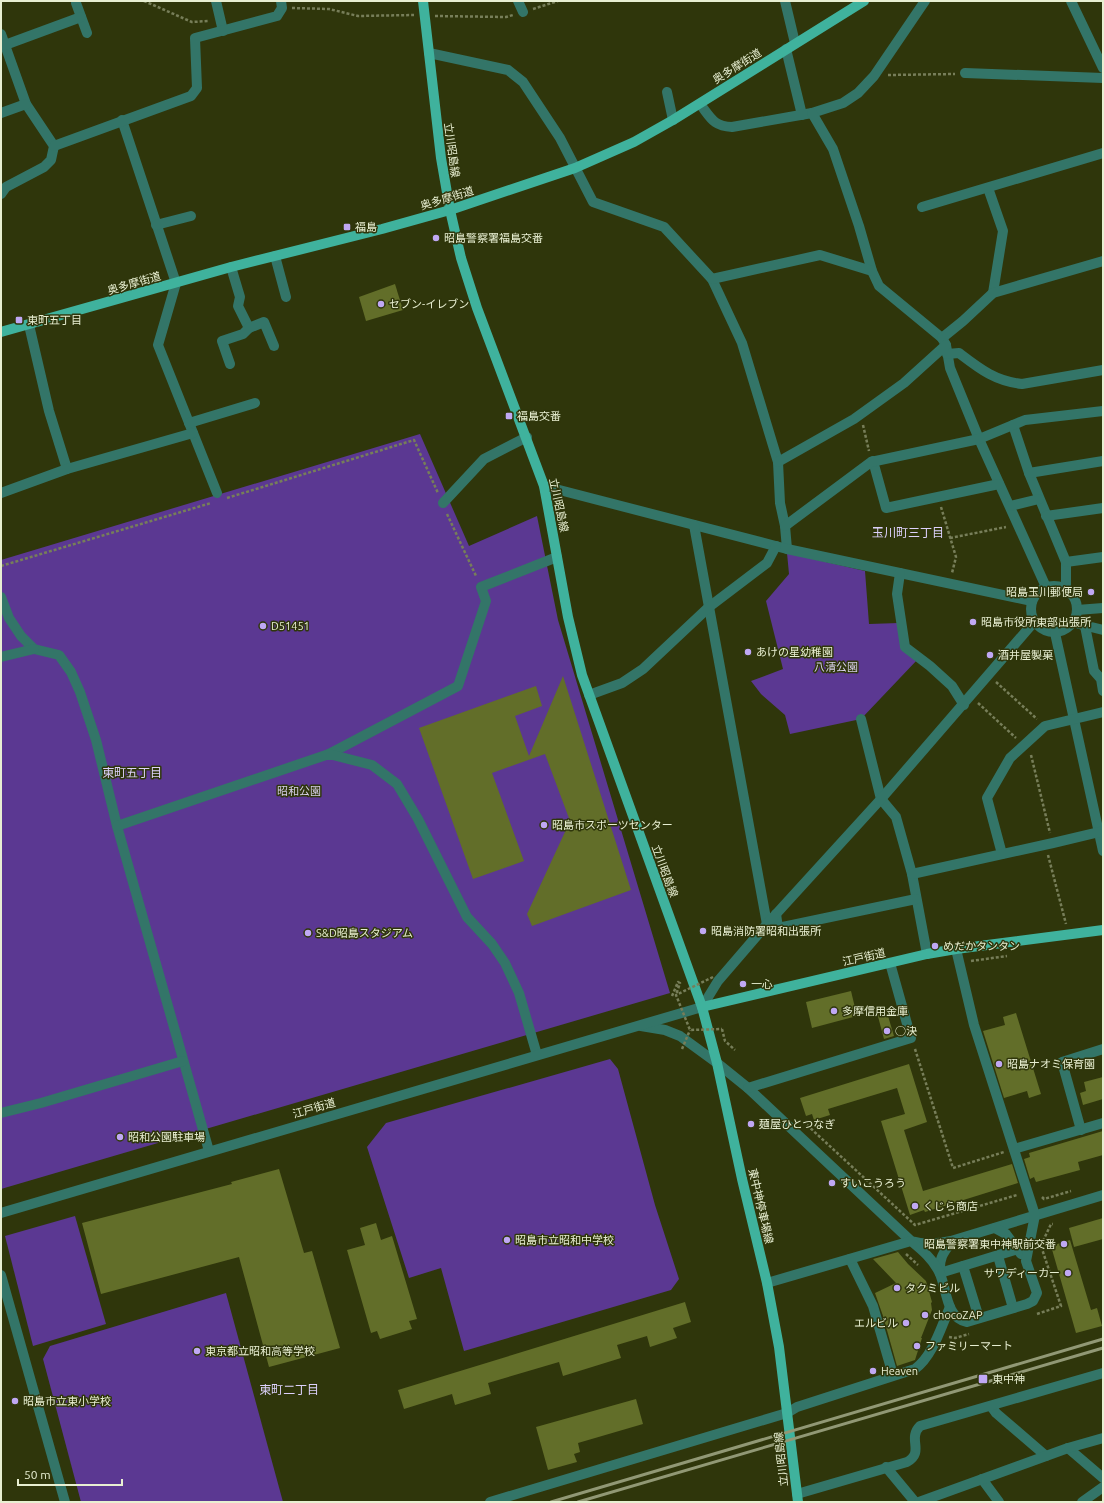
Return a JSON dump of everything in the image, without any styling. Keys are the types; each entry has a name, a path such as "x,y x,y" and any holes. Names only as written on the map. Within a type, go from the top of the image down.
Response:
{"main road":[{"name":"立川昭島線","path":"423,1 440,158 450,210 462,258 477,308 527,437 544,486 572,637 589,695 702,1006"},
{"name":"奥多摩街道","path":"1,332 231,267 382,229 450,210 575,168 634,142 673,120 864,1"},
{"name":"江戸街道","path":"702,1006 927,954 1103,930"},
{"name":"東中神停車場線","path":"702,1006 717,1063 742,1179 768,1283 779,1347 787,1413"},
{"name":"立川昭島線","path":"787,1413 797,1498"}],"street":[{"path":"216,1 223,31"},
{"path":"54,146 191,96 197,88 195,38 277,16 282,8 281,1"},
{"path":"518,1 523,12"},
{"path":"785,1 795,43"},
{"path":"700,104 715,123 722,126 732,127 807,114 843,103 858,93 874,76 925,1"},
{"path":"1071,1 1103,68"},
{"path":"76,4 87,34"},
{"path":"5,45 81,17"},
{"path":"1,34 26,104 54,146 51,160 44,167 6,186 1,194"},
{"path":"786,49 807,114 833,149 859,226 872,271 879,286 945,346 959,353 983,371 997,378 1008,382 1022,384 1103,370"},
{"path":"429,53 508,70 523,82 560,138 593,202 664,227 712,279 742,343 778,462 780,503 785,526 787,548"},
{"path":"965,73 1103,78"},
{"path":"667,92 673,120"},
{"path":"1,113 26,104"},
{"path":"122,120 176,283 158,345 193,433 216,499"},
{"path":"922,207 1103,153"},
{"path":"988,188 1003,231 993,293"},
{"path":"156,225 191,216"},
{"path":"712,279 820,255 872,271"},
{"path":"275,256 286,297"},
{"path":"778,462 861,414 904,383 945,346 963,321 993,293 1103,261"},
{"path":"231,267 240,297 238,306 248,328"},
{"path":"230,364 222,341 243,334 248,328 264,322 274,346"},
{"path":"29,324 49,411 67,470"},
{"path":"945,346 950,368 979,439 1046,587"},
{"path":"189,423 254,403"},
{"path":"785,526 872,462 979,439 1025,420 1103,411"},
{"path":"1013,425 1039,499 1066,562 1066,590"},
{"path":"1,493 67,470 193,433"},
{"path":"443,503 484,459 527,437"},
{"path":"872,462 886,508 999,484"},
{"path":"1029,473 1103,462"},
{"path":"544,486 776,546 1032,601"},
{"path":"1010,506 1039,499"},
{"path":"1046,516 1103,508"},
{"path":"694,525 766,924"},
{"path":"589,695 622,683 643,669 709,607 767,563 776,546"},
{"path":"117,826 329,754 458,686 486,601 481,587 556,557"},
{"path":"1066,562 1103,557"},
{"path":"900,573 897,594 905,647 930,666 952,686 964,705"},
{"path":"1046,587 1060,587 1075,598 1077,610 1073,623 1068,628 1055,633 1043,630 1034,622 1031,615 1032,601 1040,590 1046,587"},
{"path":"1,597 9,618 21,636 34,649"},
{"path":"1077,610 1103,608"},
{"path":"702,1006 718,981 766,924 881,799 964,705 1034,622"},
{"path":"1073,623 1103,630"},
{"path":"1085,626 1094,670 1101,679 1103,691"},
{"path":"1055,633 1101,831 1103,852"},
{"path":"1,657 34,649 59,656 71,672 80,692 96,740 117,826 209,1151"},
{"path":"1002,854 987,798 1010,758 1045,726 1103,712"},
{"path":"860,719 881,799 896,817 912,874 927,954"},
{"path":"329,754 372,765 397,784 418,819 467,917 492,944 505,963 519,993 537,1055"},
{"path":"912,874 1046,845 1101,831"},
{"path":"776,914 778,928 916,899"},
{"path":"956,949 974,1025 1035,1215 1026,1261"},
{"path":"748,1088 913,1042 890,963"},
{"name":"江戸街道","path":"1,1212 702,1006"},
{"name":"江戸街道","path":"633,1026 665,1030 680,1036 717,1063 748,1088 923,1252 940,1273"},
{"path":"1080,1130 1062,1062 1103,1049"},
{"path":"1,1114 183,1061"},
{"path":"1014,1149 1103,1123"},
{"path":"768,1283 911,1241 921,1244 934,1244 952,1241 1103,1195"},
{"path":"952,1241 943,1253 940,1261 940,1273 950,1307 960,1321 967,1322 1013,1308 1033,1300 1037,1293 1026,1261 1006,1234 995,1228"},
{"path":"940,1273 1018,1250"},
{"path":"998,1256 1013,1308"},
{"path":"850,1260 873,1306 893,1375"},
{"path":"963,1266 979,1318"},
{"path":"1,1275 65,1502"},
{"path":"490,1502 787,1413 797,1407 915,1368 922,1363 931,1349 950,1307"},
{"path":"797,1498 913,1459 916,1454 914,1436 920,1426 1103,1373"},
{"path":"991,1406 996,1413 1046,1456"},
{"path":"919,1502 934,1500 982,1479 1068,1448 1103,1438"},
{"path":"1068,1448 1103,1478"},
{"path":"886,1467 915,1502"},
{"path":"982,1479 999,1502"},
{"path":"1082,1502 1103,1487"}],"path":[{"path":"874,76 965,73"},
{"path":"861,414 872,462"},
{"path":"1,566 216,499 414,440 481,587"},
{"path":"938,497 956,557 950,583"},
{"path":"950,538 1018,525"},
{"path":"989,675 1045,726"},
{"path":"1046,845 1069,934"},
{"path":"682,1049 690,1030 674,995 713,977"},
{"path":"690,1030 722,1029 725,1041 735,1050"},
{"path":"913,1042 953,1168 1014,1149"},
{"path":"804,1122 916,1225 1019,1194"},
{"path":"1039,1194 1044,1199 1073,1190"},
{"path":"958,1338 960,1343"}],"green space":[{"name":"昭和公園","path":"420,434 469,546 537,516 558,620 670,993 1,1189 1,560"},
{"name":"八清公園","path":"787,553 865,571 869,624 899,623 905,647 918,659 861,719 790,734 785,715 761,694 751,681 783,669 766,601 789,574"},
{"path":"610,1059 618,1069 655,1205 679,1279 671,1290 464,1351 441,1268 409,1278 367,1147 386,1123"},
{"path":"75,1216 106,1324 33,1346 5,1236"},
{"path":"226,1293 283,1502 81,1502 43,1359 50,1346"}],"building":[{"name":"セブン-イレブン","path":"395,284 403,310 366,321 359,297"},
{"path":"563,676 631,890 532,926 527,914 570,821 545,754 492,773 524,861 473,879 419,728 536,686 542,706 515,716 529,756"},
{"path":"851,991 857,1016 812,1028 806,1002"},
{"path":"885,1006 894,1036 884,1039 876,1009"},
{"path":"1016,1013 1041,1094 1029,1098 1027,1091 1004,1098 983,1031 1005,1025 1003,1017"},
{"path":"909,1064 927,1122 904,1130 923,1191 1012,1164 1018,1183 925,1212 924,1210 910,1215 881,1121 905,1114 897,1088 828,1109 830,1115 814,1120 812,1114 806,1116 800,1098"},
{"path":"1103,1077 1103,1099 1083,1105 1080,1093 1086,1091 1084,1082"},
{"path":"1103,1131 1103,1155 1078,1162 1080,1170 1036,1182 1034,1177 1030,1179 1024,1159 1030,1157 1029,1153"},
{"path":"279,1169 304,1253 312,1251 340,1348 269,1367 239,1257 101,1294 82,1223 232,1184 231,1182"},
{"path":"1103,1218 1103,1239 1074,1247 1069,1228"},
{"path":"376,1223 381,1240 392,1236 417,1319 409,1321 412,1329 380,1339 377,1331 371,1333 347,1250 365,1245 360,1228"},
{"path":"1070,1240 1091,1310 1097,1308 1102,1326 1076,1333 1051,1246"},
{"path":"898,1252 926,1281 932,1302 932,1310 921,1338 915,1360 897,1366 875,1293 896,1283 873,1259"},
{"path":"685,1302 691,1322 673,1328 677,1338 650,1347 647,1336 617,1345 621,1358 563,1376 559,1362 488,1383 491,1394 455,1405 452,1394 404,1409 398,1390"},
{"path":"636,1399 643,1424 578,1443 580,1452 574,1454 577,1462 548,1470 536,1427"}],"railway":[{"path":"551,1502 1103,1339"},
{"path":"578,1502 1103,1348"}],"place":[{"name":"福島","path":"347,227"},
{"name":"昭島警察署福島交番","path":"436,238"},
{"name":"セブン-イレブン","path":"381,304"},
{"name":"東町五丁目","path":"19,320"},
{"name":"福島交番","path":"509,416"},
{"name":"昭島玉川郵便局","path":"1091,592"},
{"name":"昭島市役所東部出張所","path":"973,622"},
{"name":"D51451","path":"263,626"},
{"name":"あけの星幼稚園","path":"748,652"},
{"name":"酒井屋製菓","path":"990,655"},
{"name":"昭島市スポーツセンター","path":"544,825"},
{"name":"昭島消防署昭和出張所","path":"703,931"},
{"name":"S&D昭島スタジアム","path":"308,933"},
{"name":"めだかタンタン","path":"935,946"},
{"name":"一心","path":"743,984"},
{"name":"多摩信用金庫","path":"834,1011"},
{"name":"○決","path":"887,1031"},
{"name":"昭島ナオミ保育園","path":"999,1064"},
{"name":"麺屋ひとつなぎ","path":"751,1124"},
{"name":"昭和公園駐車場","path":"120,1137"},
{"name":"すいこうろう","path":"832,1183"},
{"name":"くじら商店","path":"915,1206"},
{"name":"昭島市立昭和中学校","path":"507,1240"},
{"name":"昭島警察署東中神駅前交番","path":"1064,1244"},
{"name":"サワディーカー","path":"1068,1273"},
{"name":"タクミビル","path":"897,1288"},
{"name":"chocoZAP","path":"925,1315"},
{"name":"エルビル","path":"906,1323"},
{"name":"ファミリーマート","path":"917,1346"},
{"name":"東京都立昭和高等学校","path":"197,1351"},
{"name":"Heaven","path":"873,1371"},
{"name":"東中神","path":"983,1379"},
{"name":"昭島市立東小学校","path":"15,1401"}],"district":[{"name":"玉川町三丁目","path":"908,532"},
{"name":"東町五丁目","path":"132,772"},
{"name":"東町二丁目","path":"289,1389"}]}
